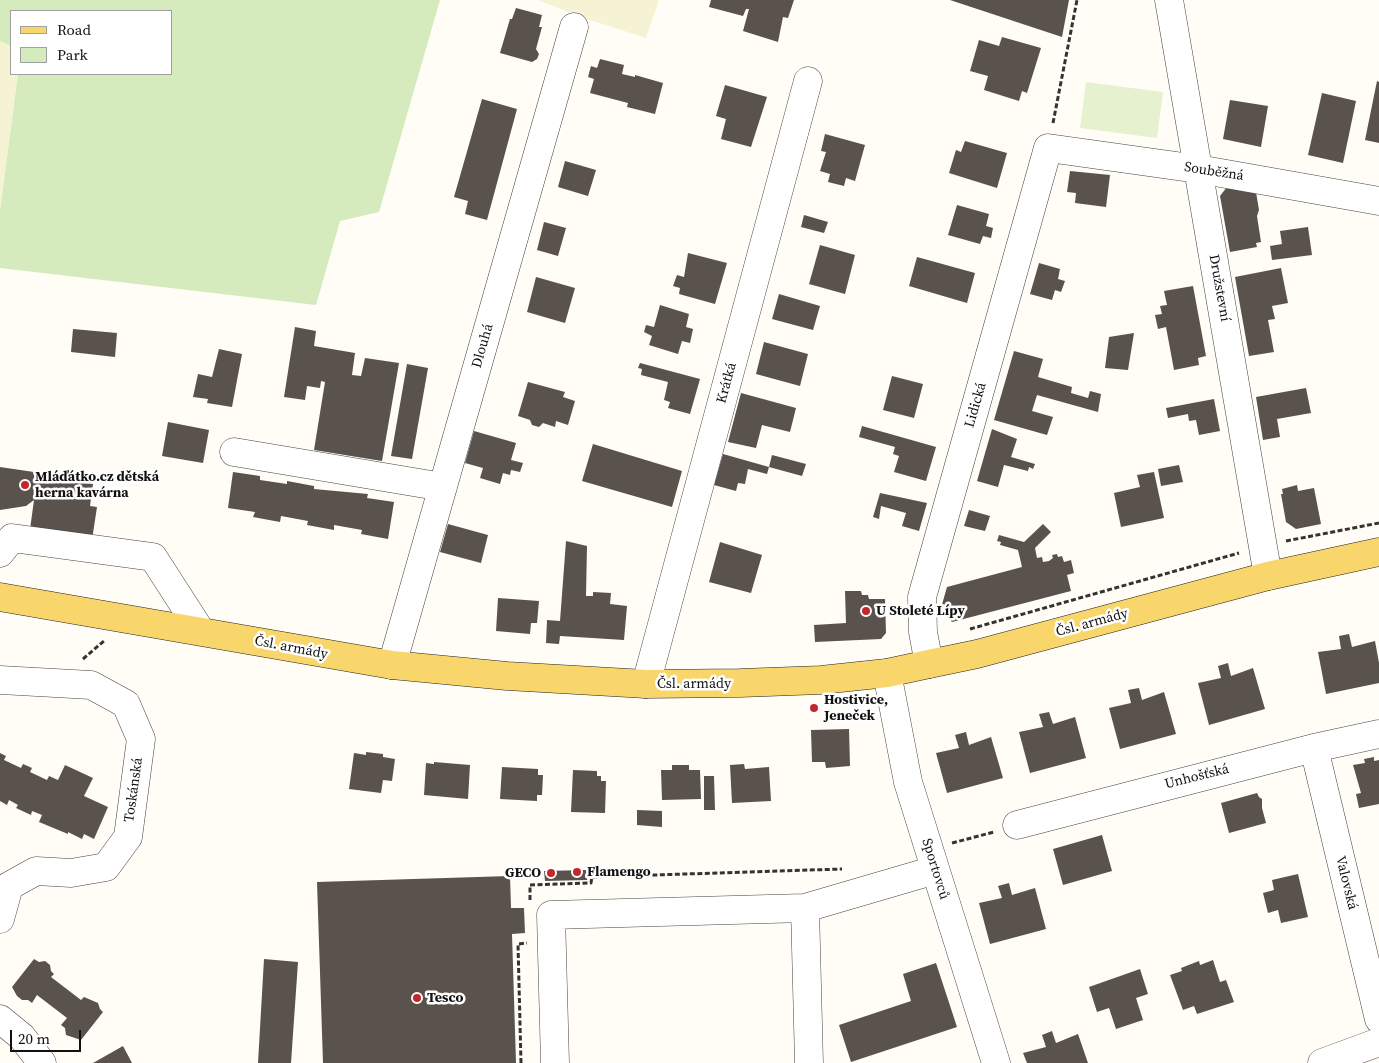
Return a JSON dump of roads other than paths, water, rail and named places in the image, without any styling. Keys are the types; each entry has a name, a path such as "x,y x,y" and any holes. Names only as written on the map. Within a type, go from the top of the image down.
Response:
{"main road":[{"name":"Čsl. armády","path":"0,597 200,630 392,665 507,676 646,684 821,680 887,672 976,654 1268,576 1379,552"}],"street":[{"name":"Družstevní","path":"1169,0 1268,576"},
{"name":"Dlouhá","path":"392,665 574,28"},
{"name":"Krátká","path":"646,684 808,81"},
{"name":"Souběžná","path":"1048,148 1198,169 1379,200"},
{"name":"Lidická","path":"929,664 923,632 922,597 1048,148"},
{"path":"234,452 443,487"},
{"path":"6,546 153,557 200,630"},
{"name":"Sportovců","path":"887,672 908,782 996,1063"},
{"name":"Toskánská","path":"0,680 91,685 126,704 141,739 128,837 106,867 71,873 36,871 9,886 0,919"},
{"name":"Unhošťská","path":"1017,826 1314,748 1379,734"},
{"name":"Valovská","path":"1314,748 1379,1019"},
{"path":"555,1063 550,915 805,908 935,870"},
{"path":"805,908 809,1063"},
{"path":"0,1019 22,1036 42,1063"},
{"path":"1322,1063 1379,1042"}],"place":[{"name":"Mláďátko.cz dětská herna kavárna","path":"25,485"},
{"name":"U Stoleté Lípy","path":"866,611"},
{"name":"Hostivice, Jeneček","path":"814,708"},
{"name":"Flamengo","path":"577,872"},
{"name":"GECO","path":"551,873"},
{"name":"Tesco","path":"417,998"}]}
